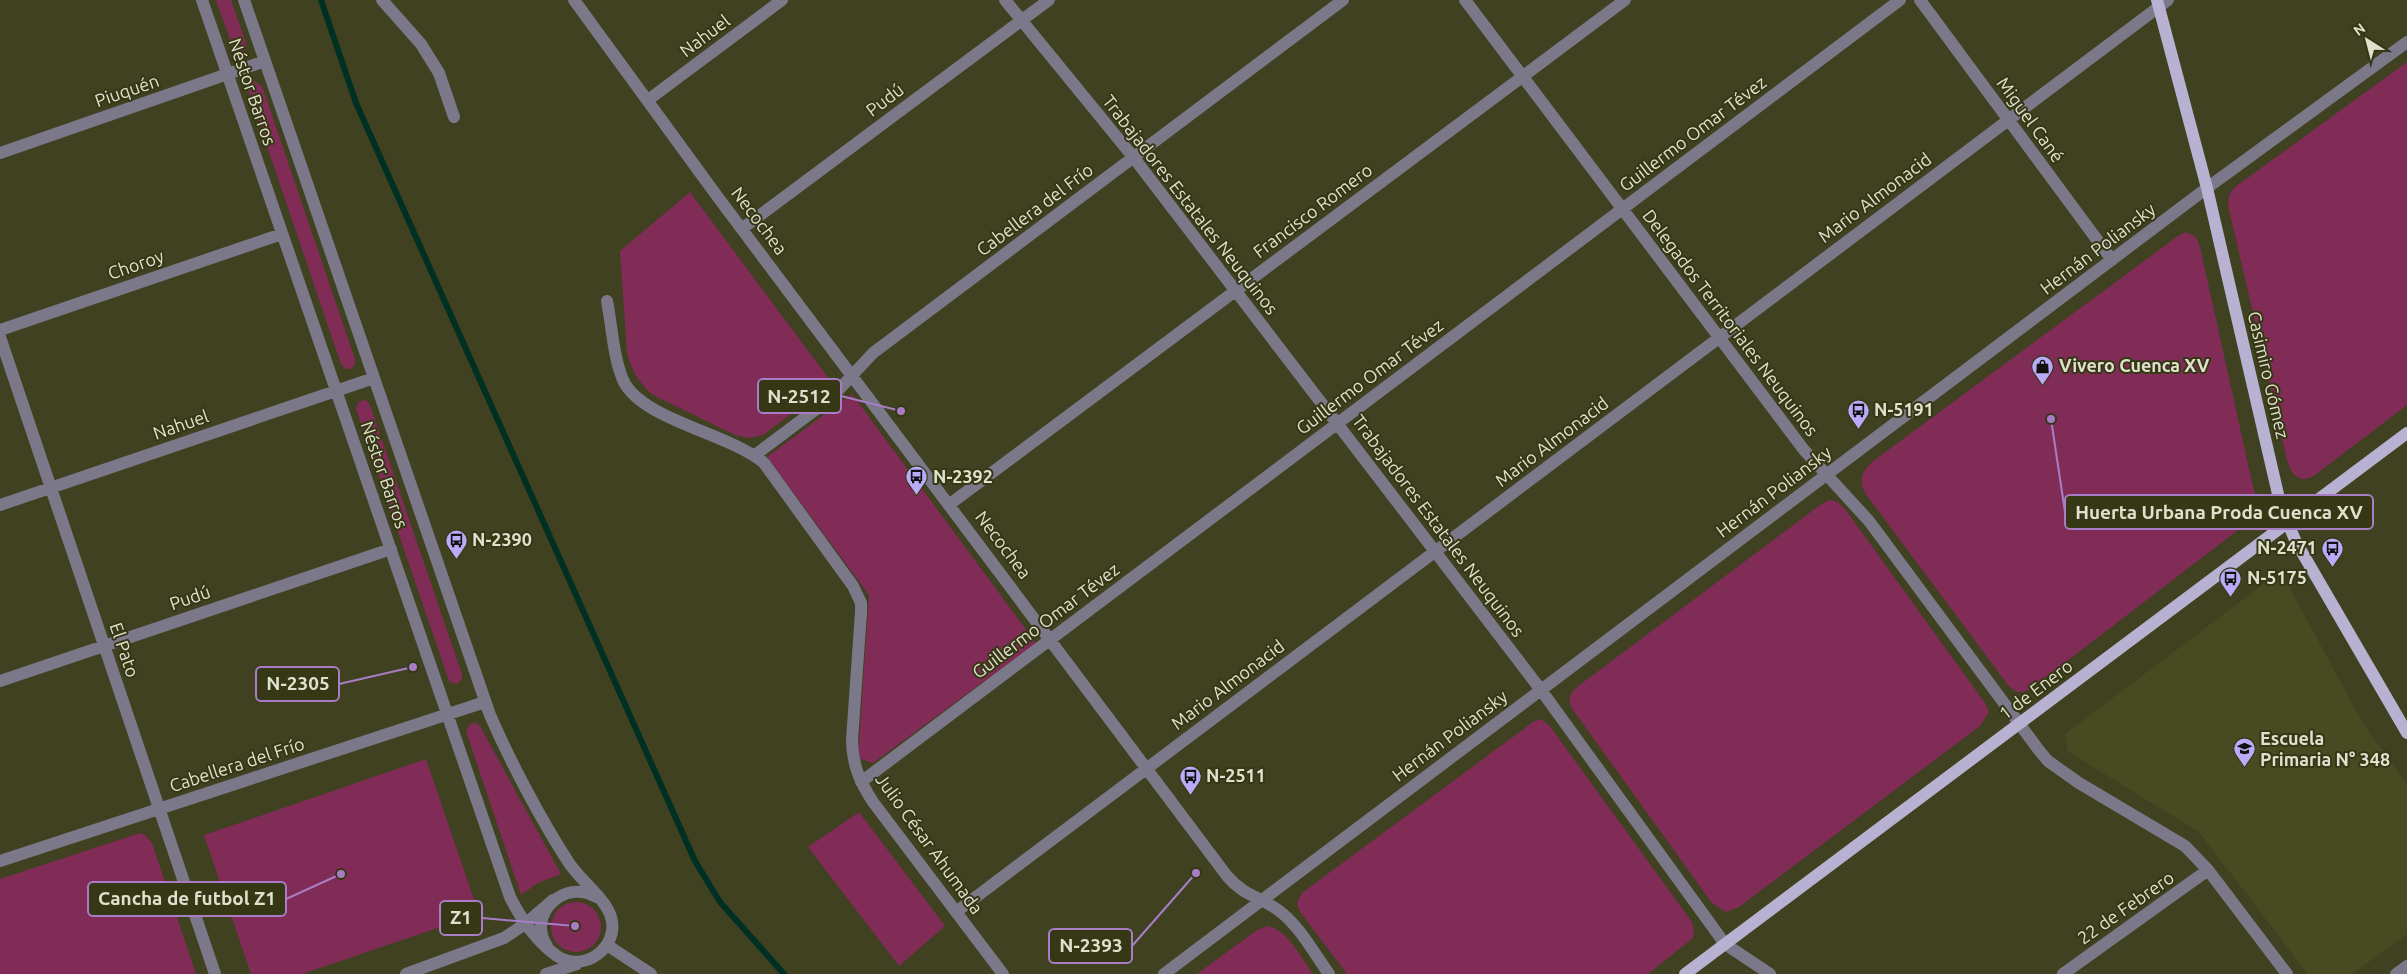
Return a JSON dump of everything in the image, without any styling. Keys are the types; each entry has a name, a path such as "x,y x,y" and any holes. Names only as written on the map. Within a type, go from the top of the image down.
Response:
{"main road":[{"name":"Casimiro Gómez","path":"2161,2 2208,188 2276,489 2287,524 2406,728"},
{"name":"1 de Enero","path":"1685,974 2407,433"}],"street":[{"name":"Néstor Barros","path":"202,0 506,886 525,924 550,950 566,960 584,962"},
{"name":"Néstor Barros","path":"244,0 485,702 510,757 561,849 582,881 607,906 613,926 607,945"},
{"path":"382,0 421,44 439,73 454,117"},
{"name":"Necochea","path":"574,0 1230,880 1242,891 1279,910 1329,974"},
{"name":"Nahuel","path":"648,100 782,0"},
{"name":"Trabajadores Estatales Neuquinos","path":"1005,0 1134,158 1435,551 1541,690 1725,944 1770,974"},
{"name":"Pudú","path":"743,228 1049,0"},
{"name":"Cabellera del Frío","path":"755,455 831,398 879,349 1343,0"},
{"name":"Delegados Territoriales Neuquinos","path":"1465,0 1804,450 1869,521 2048,761 2064,773 2185,846 2208,870 2287,974"},
{"name":"Francisco Romero","path":"950,504 1625,0"},
{"name":"Guillermo Omar Tévez","path":"861,782 1900,0"},
{"name":"Miguel Cané","path":"1920,0 2112,260"},
{"name":"Mario Almonacid","path":"956,912 2008,120 2161,2"},
{"name":"Hernán Poliansky","path":"1164,974 2208,188 2407,42"},
{"name":"Piuquén","path":"0,153 265,61"},
{"name":"Choroy","path":"0,330 282,234"},
{"name":"Julio César Ahumada","path":"607,301 619,367 624,382 633,395 648,406 755,455 771,472 848,578 861,603 852,740 853,760 861,782 873,802 1003,974"},
{"name":"El Pato","path":"0,337 215,974"},
{"name":"Nahuel","path":"0,505 374,378"},
{"name":"Pudú","path":"0,680 390,549"},
{"name":"Cabellera del Frío","path":"0,861 485,702"},
{"name":"22 de Febrero","path":"2063,974 2208,870"},
{"path":"406,974 496,942 525,924 561,894 581,891 600,899"},
{"path":"550,950 545,943 541,925 543,916 553,900"},
{"path":"546,974 584,962 601,953 607,945 651,974"},
{"path":"2396,974 2407,966"}],"shaded area":[{"path":"216,0 231,0 247,46 242,54 234,51"},
{"path":"2407,62 2407,405 2315,475 2310,478 2301,479 2291,470 2287,460 2228,205 2229,195 2235,187"},
{"path":"254,81 262,86 355,359 355,364 350,369 345,369 341,364 248,90 249,83"},
{"path":"690,192 832,383 763,435 749,438 735,435 653,395 639,380 633,370 627,352 620,251"},
{"path":"2186,232 2196,237 2200,247 2258,509 2246,524 2033,687 2023,692 2014,690 2008,685 1865,493 1862,476 1872,462 2178,236"},
{"path":"852,394 1036,643 873,763 858,758 869,595 767,457"},
{"path":"362,400 367,401 370,405 462,674 462,679 457,684 450,682 448,678 356,409 358,403"},
{"path":"1829,500 1838,502 1845,509 1985,703 1989,712 1980,726 1739,907 1726,912 1712,903 1573,710 1570,698 1572,692 1577,687"},
{"name":"Escuela Primaria N° 348","path":"2269,580 2288,585 2364,725 2407,784 2407,934 2352,974 2308,974 2199,832 2067,751 2066,733"},
{"path":"1540,719 1549,725 1692,922 1693,938 1648,974 1347,974 1300,912 1297,903 1302,893 1533,722"},
{"path":"471,723 476,723 480,726 561,874 538,883 521,895 466,731"},
{"path":"426,759 479,914 302,974 251,974 204,835"},
{"path":"859,812 945,926 899,966 808,847"},
{"path":"140,833 145,835 152,843 196,974 0,974 0,879"},
{"path":"581,902 594,909 600,917 600,937 594,945 586,951 571,952 558,945 552,937 551,922 558,909 566,903"},
{"path":"1268,926 1282,933 1288,939 1313,974 1197,974 1257,930"}],"waterway":[{"path":"321,0 356,103 695,861 720,902 784,974"}],"place":[{"name":"Vivero Cuenca XV","path":"2043,385"},
{"name":"N-2512","path":"901,411"},
{"name":"Huerta Urbana Proda Cuenca XV","path":"2051,419"},
{"name":"N-5191","path":"1858,429"},
{"name":"N-2392","path":"917,496"},
{"name":"N-2390","path":"456,559"},
{"name":"N-2471","path":"2333,567"},
{"name":"N-5175","path":"2231,597"},
{"name":"N-2305","path":"413,667"},
{"name":"Escuela Primaria N° 348","path":"2244,768"},
{"name":"N-2511","path":"1190,795"},
{"name":"N-2393","path":"1196,873"},
{"name":"Cancha de futbol Z1","path":"341,874"},
{"name":"Z1","path":"575,926"}]}
